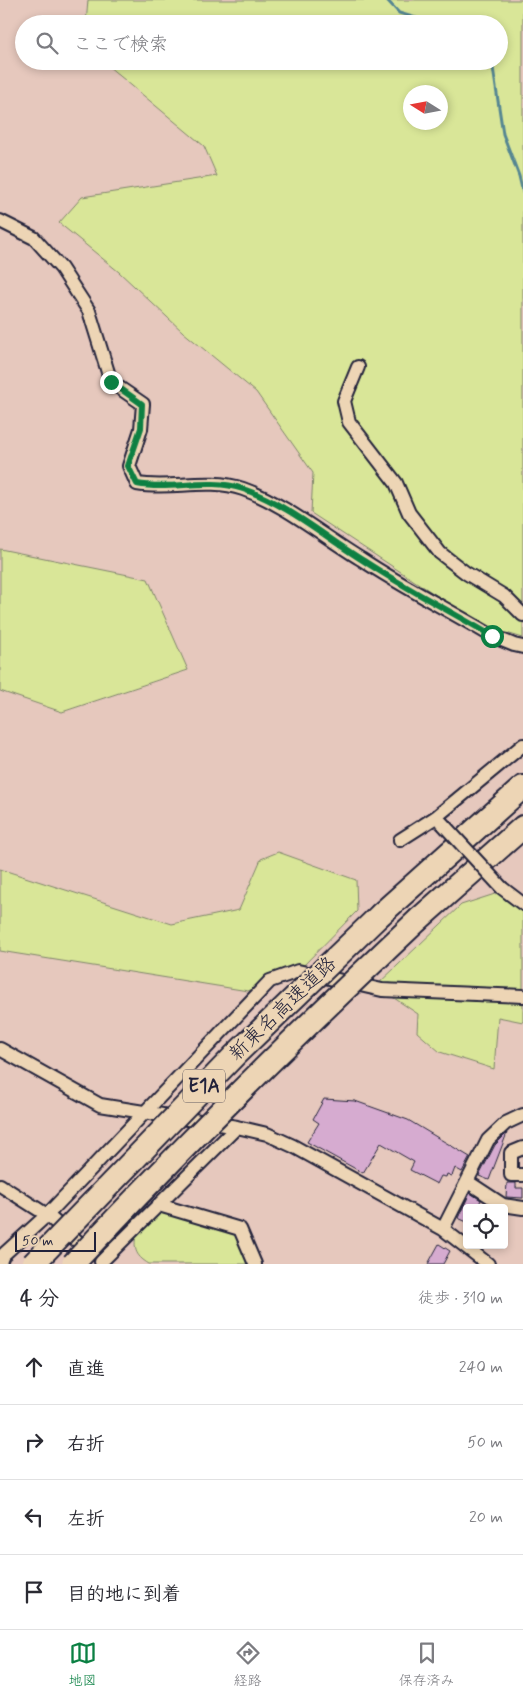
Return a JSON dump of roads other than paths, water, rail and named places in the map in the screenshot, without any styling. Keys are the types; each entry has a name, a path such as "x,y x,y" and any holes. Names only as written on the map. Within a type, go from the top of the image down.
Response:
{"highway":[{"name":"新東名高速道路","path":"33,1264 228,1062 380,914 523,787"},
{"name":"新東名高速道路","path":"73,1264 216,1114 328,1004 419,919 523,827"}],"street":[{"path":"0,221 34,238 61,268 89,311 111,382 142,404 141,428 128,466 137,484 154,487 202,483 249,492 271,501 366,563 492,636 523,647"},
{"path":"358,367 344,401 348,422 396,483 409,513 440,553 466,573 504,596 523,615"},
{"path":"400,840 438,820 523,745"},
{"path":"438,820 502,888 523,904"},
{"path":"0,1262 3,1256 47,1215 143,1112 270,981 298,972 382,990 523,996"},
{"path":"0,1049 100,1105 237,1127 268,1134 443,1229 488,1264"},
{"path":"443,1229 488,1140 506,1123 523,1115"},
{"path":"0,1185 47,1215 102,1263 237,1127"},
{"path":"523,1148 511,1153 510,1166 511,1175 523,1175"},
{"path":"468,1182 503,1205 523,1208"},
{"path":"159,1205 240,1229 255,1264"}],"waterway":[{"path":"387,0 399,13 406,15"},
{"path":"493,70 503,134 519,176 523,193"}]}
